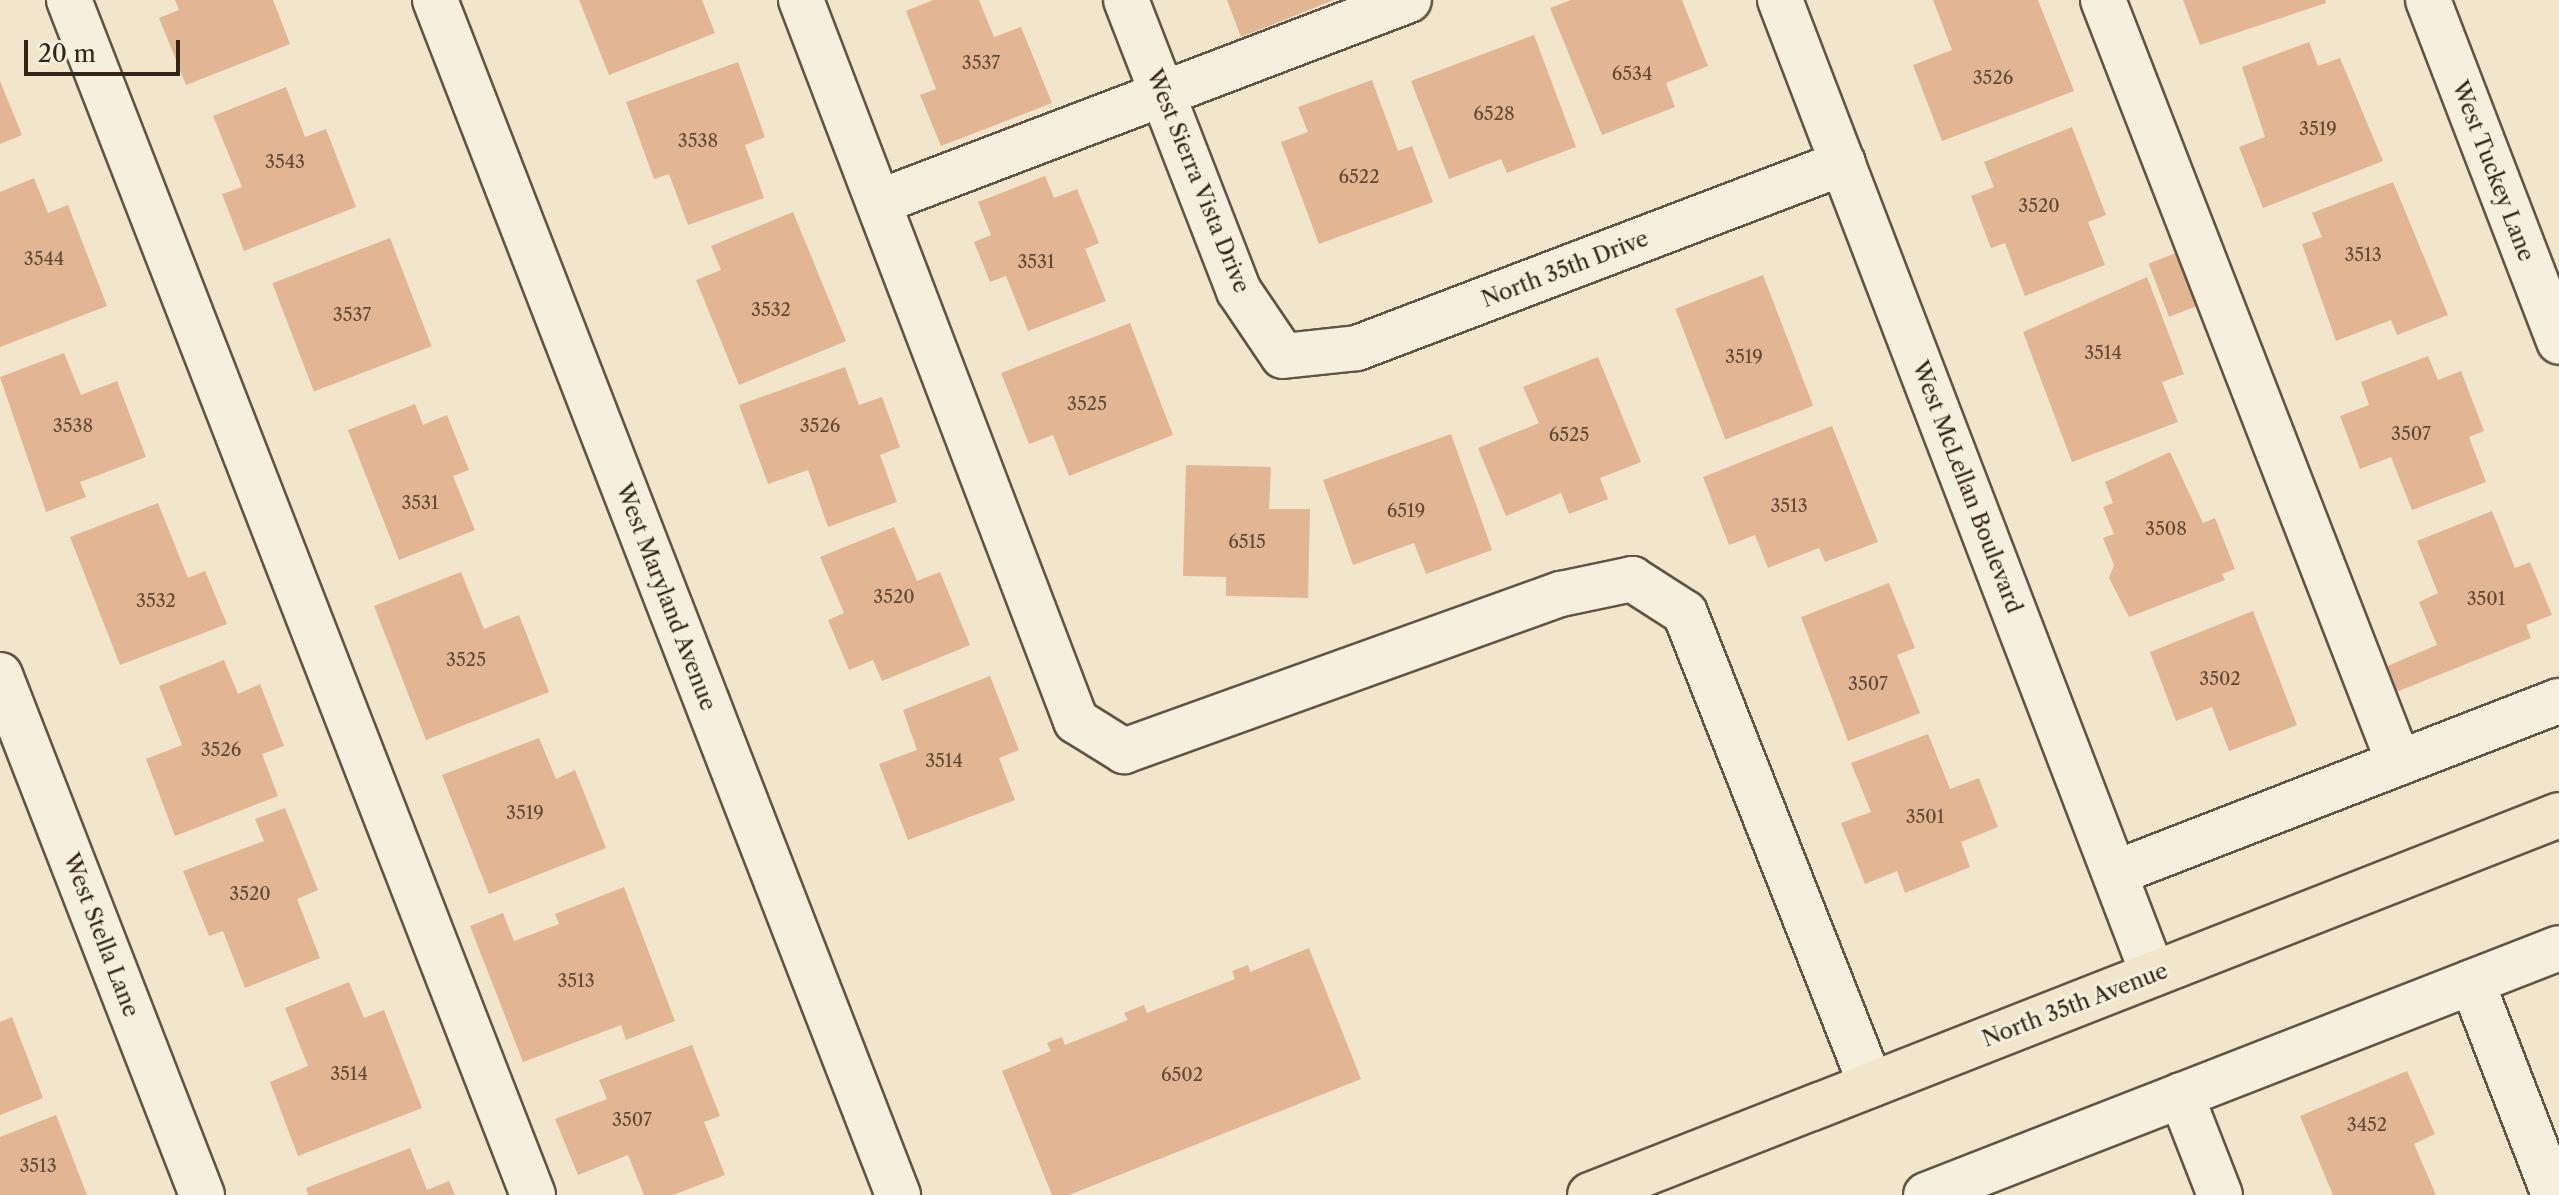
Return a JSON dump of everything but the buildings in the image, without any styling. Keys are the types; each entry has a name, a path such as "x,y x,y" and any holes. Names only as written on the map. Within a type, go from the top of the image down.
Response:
{"main road":[{"name":"North 35th Avenue","path":"1590,1195 2559,815"}],"street":[{"path":"69,0 533,1195"},
{"name":"West Maryland Avenue","path":"435,0 898,1195"},
{"path":"801,0 1076,721 1124,751 1561,594 1632,579 1685,613 1871,1085"},
{"name":"West Sierra Vista Drive","path":"1126,0 1239,291 1283,356"},
{"path":"879,202 1409,0"},
{"name":"West McLellan Boulevard","path":"1780,0 2153,974"},
{"path":"2103,0 2399,763"},
{"name":"West Tuckey Lane","path":"2428,0 2559,342"},
{"name":"North 35th Drive","path":"1283,356 1357,348 1843,163"},
{"name":"West Stella Lane","path":"0,675 202,1195"},
{"path":"2115,873 2559,701"},
{"path":"1926,1195 2559,948"},
{"path":"2472,982 2554,1195"},
{"path":"2181,1095 2220,1195"}]}
